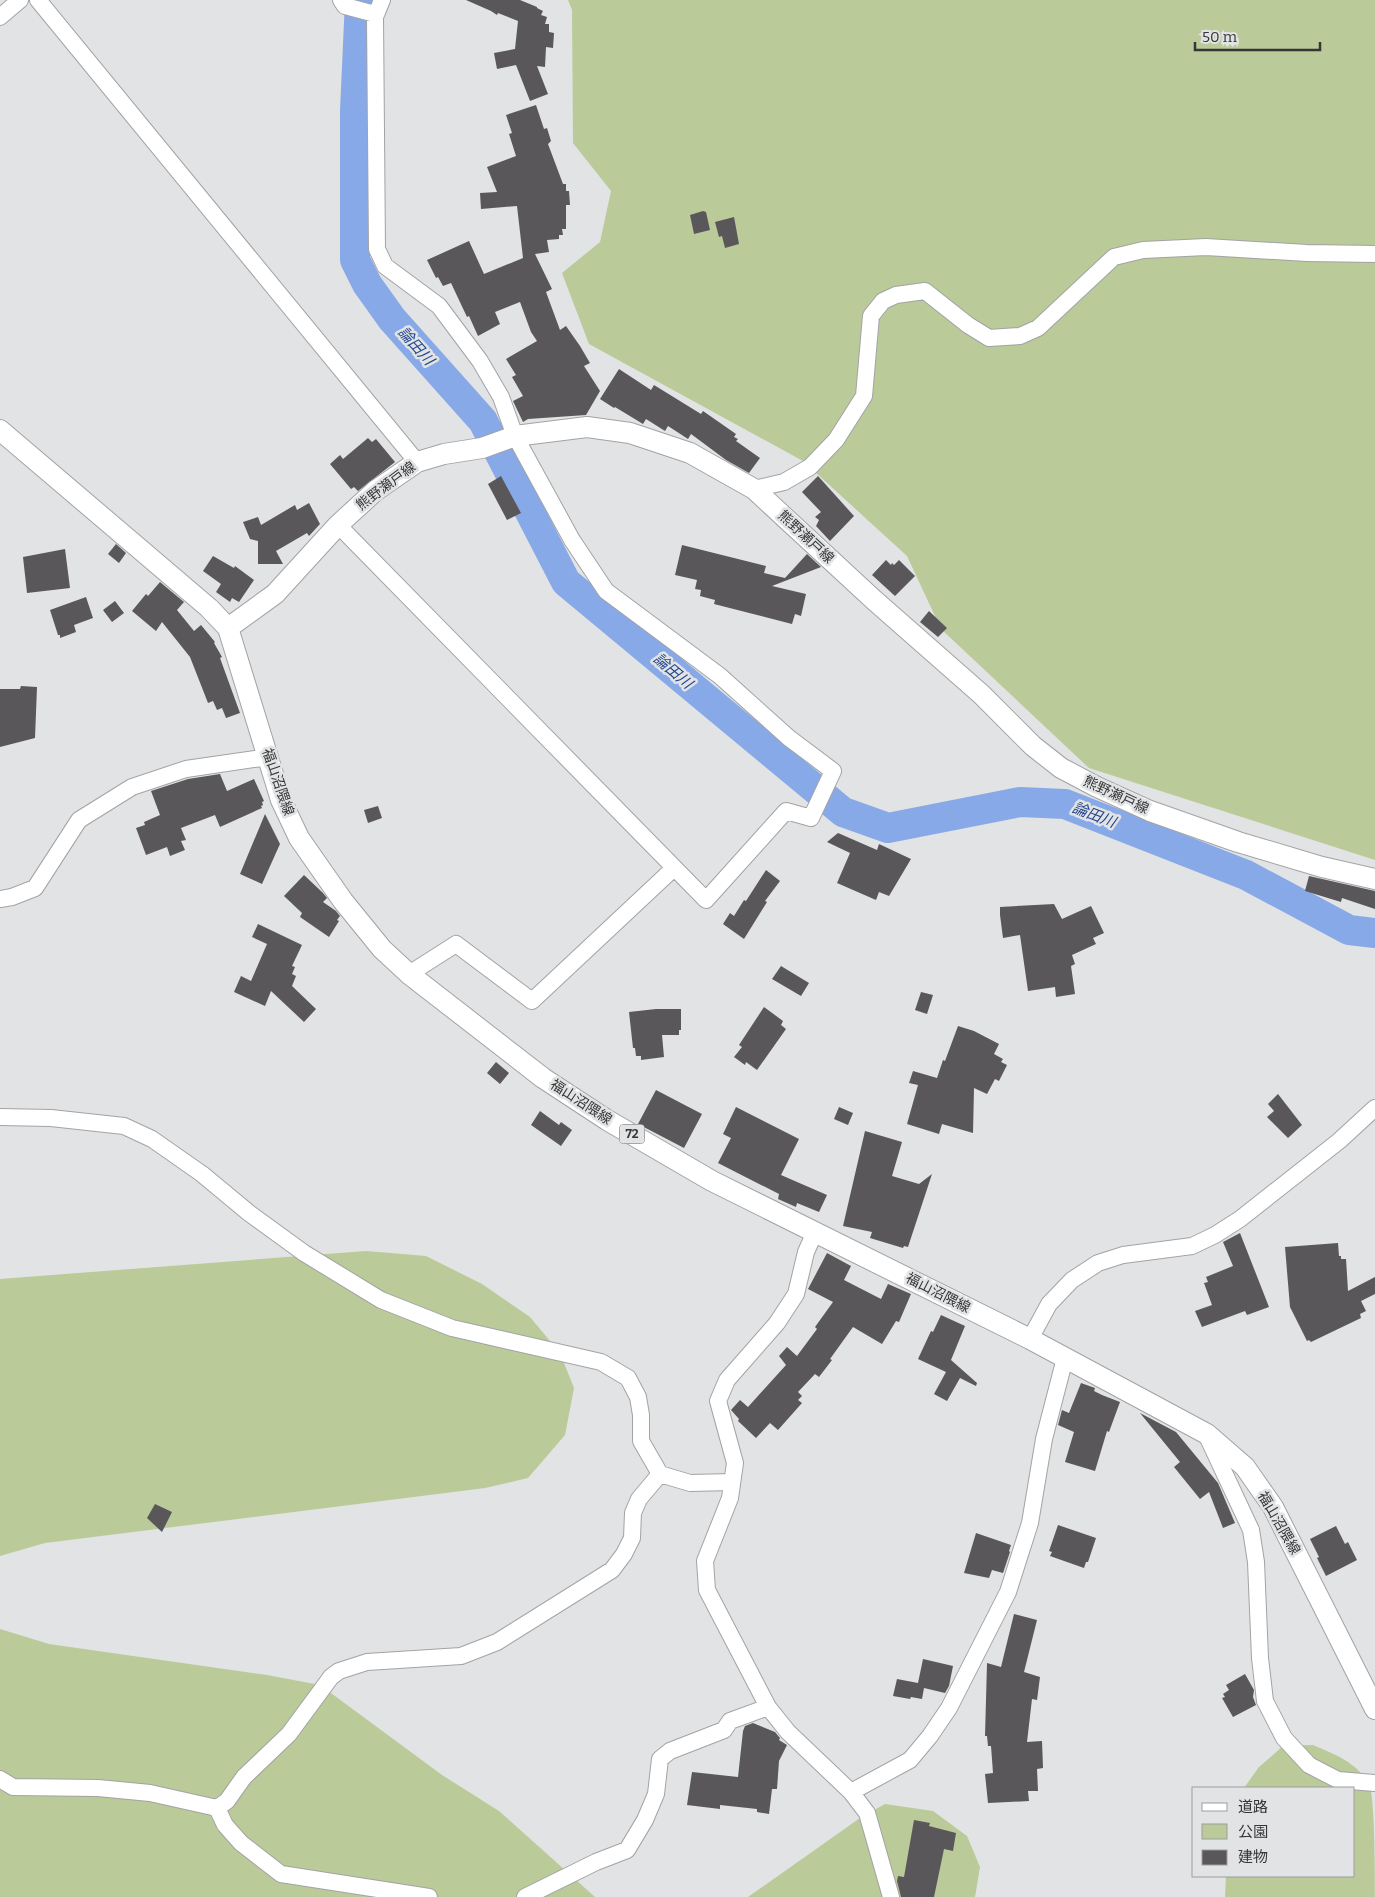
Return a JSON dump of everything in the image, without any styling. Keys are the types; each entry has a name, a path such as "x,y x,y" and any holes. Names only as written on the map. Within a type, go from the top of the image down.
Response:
{"main road":[{"name":"熊野瀬戸線","path":"228,628 275,594 338,525 375,491 417,462 444,454 482,448 514,436 588,427 630,433 690,453 754,489 874,600 981,694 1033,746 1061,768 1150,811 1238,842 1322,867 1375,880"},
{"name":"福山沼隈線","path":"0,430 209,608 228,628 281,800 299,838 343,901 382,949 409,974 543,1078 607,1120 712,1181 1030,1339 1206,1434 1245,1467 1273,1507 1375,1710"}],"street":[{"path":"0,17 20,0"},
{"path":"38,0 417,462"},
{"path":"338,525 706,900 786,811 811,818 833,771 789,738 720,676 606,591 572,540 514,436 501,397 480,361 439,306 385,266 377,249 379,7 345,6 341,0"},
{"path":"754,489 784,482 810,467 836,440 864,396 871,316 883,301 896,295 925,291 968,325 989,338 1020,336 1038,328 1114,258 1143,250 1206,247 1307,253 1375,254"},
{"path":"0,899 12,897 35,888 79,820 132,788 186,769 268,757"},
{"path":"409,974 456,944 532,1001 674,868"},
{"path":"1030,1339 1049,1304 1072,1280 1098,1263 1124,1255 1192,1246 1215,1235 1240,1219 1332,1147 1375,1108"},
{"path":"0,1117 51,1118 124,1126 152,1139 202,1174 249,1214 304,1253 381,1300 452,1328 601,1362 628,1378 638,1397 641,1415 641,1441 660,1474 690,1483 732,1482"},
{"path":"815,1232 806,1252 796,1294 777,1323 727,1380 718,1401 735,1463 730,1498 705,1561 707,1590 768,1707 788,1732 852,1792 866,1813 891,1897"},
{"path":"852,1792 910,1760 930,1736 949,1708 1008,1592 1030,1523 1044,1439 1065,1358"},
{"path":"1206,1434 1251,1530 1256,1562 1260,1658 1265,1701 1284,1738 1309,1765 1338,1780 1375,1784"},
{"path":"0,1778 13,1787 98,1788 150,1792 217,1808 226,1802 244,1777 289,1734 331,1677 339,1671 367,1662 460,1656 497,1642 612,1570 624,1554 632,1538 633,1513 639,1499 660,1474"},
{"path":"525,1897 596,1862 626,1850 645,1820 656,1794 660,1759 670,1751 724,1730 730,1721 768,1707"},
{"path":"217,1808 224,1825 241,1844 281,1874 428,1897"}],"green space":[{"path":"568,0 1375,0 1375,860 1089,768 941,629 907,556 803,461 589,344 562,273 600,242 611,191 573,143 572,10"},
{"path":"366,1251 426,1256 482,1284 530,1317 560,1353 574,1388 565,1435 528,1478 485,1488 45,1543 0,1556 0,1279"},
{"path":"0,1629 49,1644 267,1675 320,1685 442,1775 499,1811 595,1897 0,1897"},
{"path":"1313,1745 1351,1764 1369,1783 1374,1819 1375,1897 1225,1897 1226,1877 1355,1877 1355,1787 1245,1787 1259,1767 1283,1746"},
{"path":"885,1804 933,1811 967,1836 980,1867 975,1897 748,1897 860,1818"}],"building":[{"path":"466,0 520,0 543,11 541,15 547,17 545,24 549,24 549,32 554,33 553,48 546,47 545,67 537,66 548,94 530,101 516,65 497,69 494,53 515,49 518,21 498,13 497,15"},
{"path":"536,105 544,129 547,128 551,141 548,144 563,184 566,184 566,191 569,191 570,205 566,205 566,229 562,229 563,235 559,235 559,239 547,240 549,252 535,254 552,289 546,292 560,330 566,326 580,346 590,363 584,366 600,391 586,415 528,419 523,422 513,401 523,396 512,377 516,375 506,359 537,341 531,332 520,302 495,312 500,324 478,336 451,283 443,286 438,277 436,278 427,260 469,241 484,274 523,258 517,206 481,209 480,193 497,192 487,167 516,156 509,134 512,133 506,115"},
{"path":"703,211 706,212 710,230 694,234 690,215"},
{"path":"734,217 739,244 725,248 722,236 719,237 715,222"},
{"path":"619,369 651,390 654,385 701,414 703,411 736,434 734,437 738,439 736,441 760,458 749,473 726,460 691,434 688,439 668,426 665,431 646,419 643,424 614,408 600,399"},
{"path":"368,438 372,442 376,439 395,462 358,491 354,487 351,489 330,464 340,455 343,459"},
{"path":"501,476 521,513 507,520 488,484"},
{"path":"818,476 854,516 830,541 816,526 819,520 815,517 821,512 802,492"},
{"path":"309,503 320,524 309,536 307,533 276,551 283,564 258,564 258,541 250,539 243,522 258,517 261,525 295,505 297,510"},
{"path":"116,544 126,553 119,563 108,554"},
{"path":"682,545 766,566 764,573 785,578 807,554 821,567 772,586 806,594 801,616 795,614 792,624 714,604 715,600 700,596 701,590 695,589 697,580 675,575"},
{"path":"65,549 70,588 27,593 23,557"},
{"path":"213,556 234,568 235,566 254,580 239,602 232,598 230,602 216,592 221,584 203,571"},
{"path":"886,560 891,565 892,563 894,565 899,560 915,576 895,596 872,575"},
{"path":"160,582 184,602 177,610 194,631 201,625 215,642 222,657 220,658 240,713 226,718 222,708 217,710 213,701 208,703 190,657 162,622 156,631 132,611 146,594 148,596"},
{"path":"86,597 93,618 74,625 76,632 60,638 50,610"},
{"path":"115,601 124,613 112,622 103,610"},
{"path":"929,611 947,628 938,637 920,622"},
{"path":"21,686 37,687 35,738 0,747 0,689 20,689"},
{"path":"220,774 227,791 254,779 264,801 262,802 262,808 220,827 215,815 181,828 186,840 181,841 185,850 170,856 167,847 146,855 136,828 145,825 144,822 160,815 151,791 188,779"},
{"path":"378,806 382,818 368,823 364,810"},
{"path":"265,814 280,844 262,884 240,874"},
{"path":"838,833 877,850 879,844 911,859 889,896 879,892 876,900 837,883 850,853 827,842"},
{"path":"766,870 780,881 765,901 767,902 744,939 723,924 730,913 734,916 744,900 746,901"},
{"path":"304,875 327,898 323,902 340,916 329,937 300,917 302,913 284,896"},
{"path":"1309,876 1375,891 1375,909 1342,898 1341,902 1305,891"},
{"path":"1054,904 1062,919 1091,906 1104,933 1093,938 1096,944 1072,955 1075,964 1071,966 1075,994 1056,997 1055,987 1028,991 1020,935 1003,938 1000,915 1000,907"},
{"path":"258,924 302,945 292,966 295,967 292,974 296,976 292,986 316,1009 304,1022 271,991 265,1006 234,992 241,976 251,981 267,944 252,937"},
{"path":"781,966 809,983 801,996 772,979"},
{"path":"921,992 933,995 927,1014 915,1010"},
{"path":"764,1007 783,1021 781,1025 786,1029 757,1070 746,1062 745,1065 734,1057 742,1047 739,1045"},
{"path":"681,1009 681,1030 679,1030 679,1035 662,1035 664,1057 641,1060 641,1056 636,1056 635,1048 633,1048 629,1012"},
{"path":"958,1026 974,1031 999,1044 994,1054 1003,1059 1001,1062 1007,1065 999,1081 995,1079 987,1094 974,1088 973,1133 942,1124 939,1134 907,1124 918,1085 909,1083 913,1071 937,1078"},
{"path":"496,1062 509,1073 500,1084 487,1073"},
{"path":"656,1090 702,1114 684,1148 638,1124"},
{"path":"1278,1094 1302,1125 1288,1138 1267,1117 1274,1111 1268,1104"},
{"path":"736,1107 799,1139 781,1175 827,1195 819,1212 797,1203 796,1207 778,1199 779,1194 718,1163 731,1138 723,1134"},
{"path":"839,1107 853,1113 848,1125 834,1119"},
{"path":"540,1111 559,1125 561,1122 572,1130 561,1146 531,1125"},
{"path":"865,1131 902,1142 892,1176 919,1184 932,1174 908,1247 904,1246 903,1248 870,1238 872,1232 843,1226"},
{"path":"1240,1233 1269,1307 1247,1315 1245,1311 1202,1327 1195,1311 1212,1305 1204,1283 1208,1282 1206,1277 1233,1266 1223,1242"},
{"path":"1338,1243 1339,1256 1341,1256 1341,1259 1346,1259 1348,1291 1375,1277 1375,1294 1361,1301 1366,1311 1360,1314 1361,1318 1311,1342 1307,1341 1290,1307 1285,1247"},
{"path":"827,1253 851,1266 844,1280 881,1299 888,1284 911,1294 899,1322 896,1321 882,1344 853,1327 819,1377 815,1374 798,1392 802,1396 798,1400 802,1403 778,1430 770,1423 756,1438 738,1421 739,1419 731,1410 740,1400 748,1407 786,1365 779,1356 787,1347 797,1356 817,1329 815,1327 833,1302 808,1289"},
{"path":"941,1315 965,1326 951,1360 977,1383 976,1386 960,1378 947,1401 934,1394 946,1372 918,1359"},
{"path":"1081,1383 1095,1388 1094,1391 1120,1402 1109,1432 1107,1431 1095,1471 1065,1462 1074,1432 1058,1425 1062,1410 1069,1413"},
{"path":"1140,1413 1176,1432 1218,1483 1235,1523 1223,1528 1209,1492 1200,1499 1174,1467 1180,1462"},
{"path":"155,1504 172,1512 162,1532 147,1518"},
{"path":"1058,1525 1096,1538 1084,1568 1050,1556 1052,1552 1049,1551"},
{"path":"1336,1526 1345,1544 1348,1542 1357,1560 1326,1576 1310,1539"},
{"path":"976,1533 1011,1545 1003,1573 992,1570 989,1578 964,1573"},
{"path":"1014,1614 1037,1620 1024,1672 1040,1677 1037,1700 1032,1699 1027,1742 1042,1741 1043,1768 1037,1769 1038,1791 1028,1791 1029,1801 988,1803 985,1774 993,1773 991,1746 988,1746 987,1736 985,1736 987,1663 1001,1667"},
{"path":"923,1659 953,1666 949,1686 945,1693 924,1688 922,1699 893,1696 897,1679 918,1683"},
{"path":"1245,1674 1254,1690 1253,1697 1256,1705 1233,1717 1222,1698 1225,1697 1223,1694 1229,1690 1226,1685"},
{"path":"753,1723 775,1732 780,1738 779,1740 787,1745 779,1761 777,1789 772,1789 769,1814 757,1812 757,1809 720,1805 720,1809 687,1805 692,1772 738,1777 743,1731 745,1726"},
{"path":"914,1820 930,1823 929,1826 956,1833 953,1851 944,1849 934,1897 901,1897 897,1881 898,1876 904,1877"}],"waterway":[{"name":"論田川","path":"360,0 355,111 355,260 367,284 392,319 483,421 566,582 843,812 888,828 1020,802 1065,804 1246,875 1349,930 1375,933"}]}
